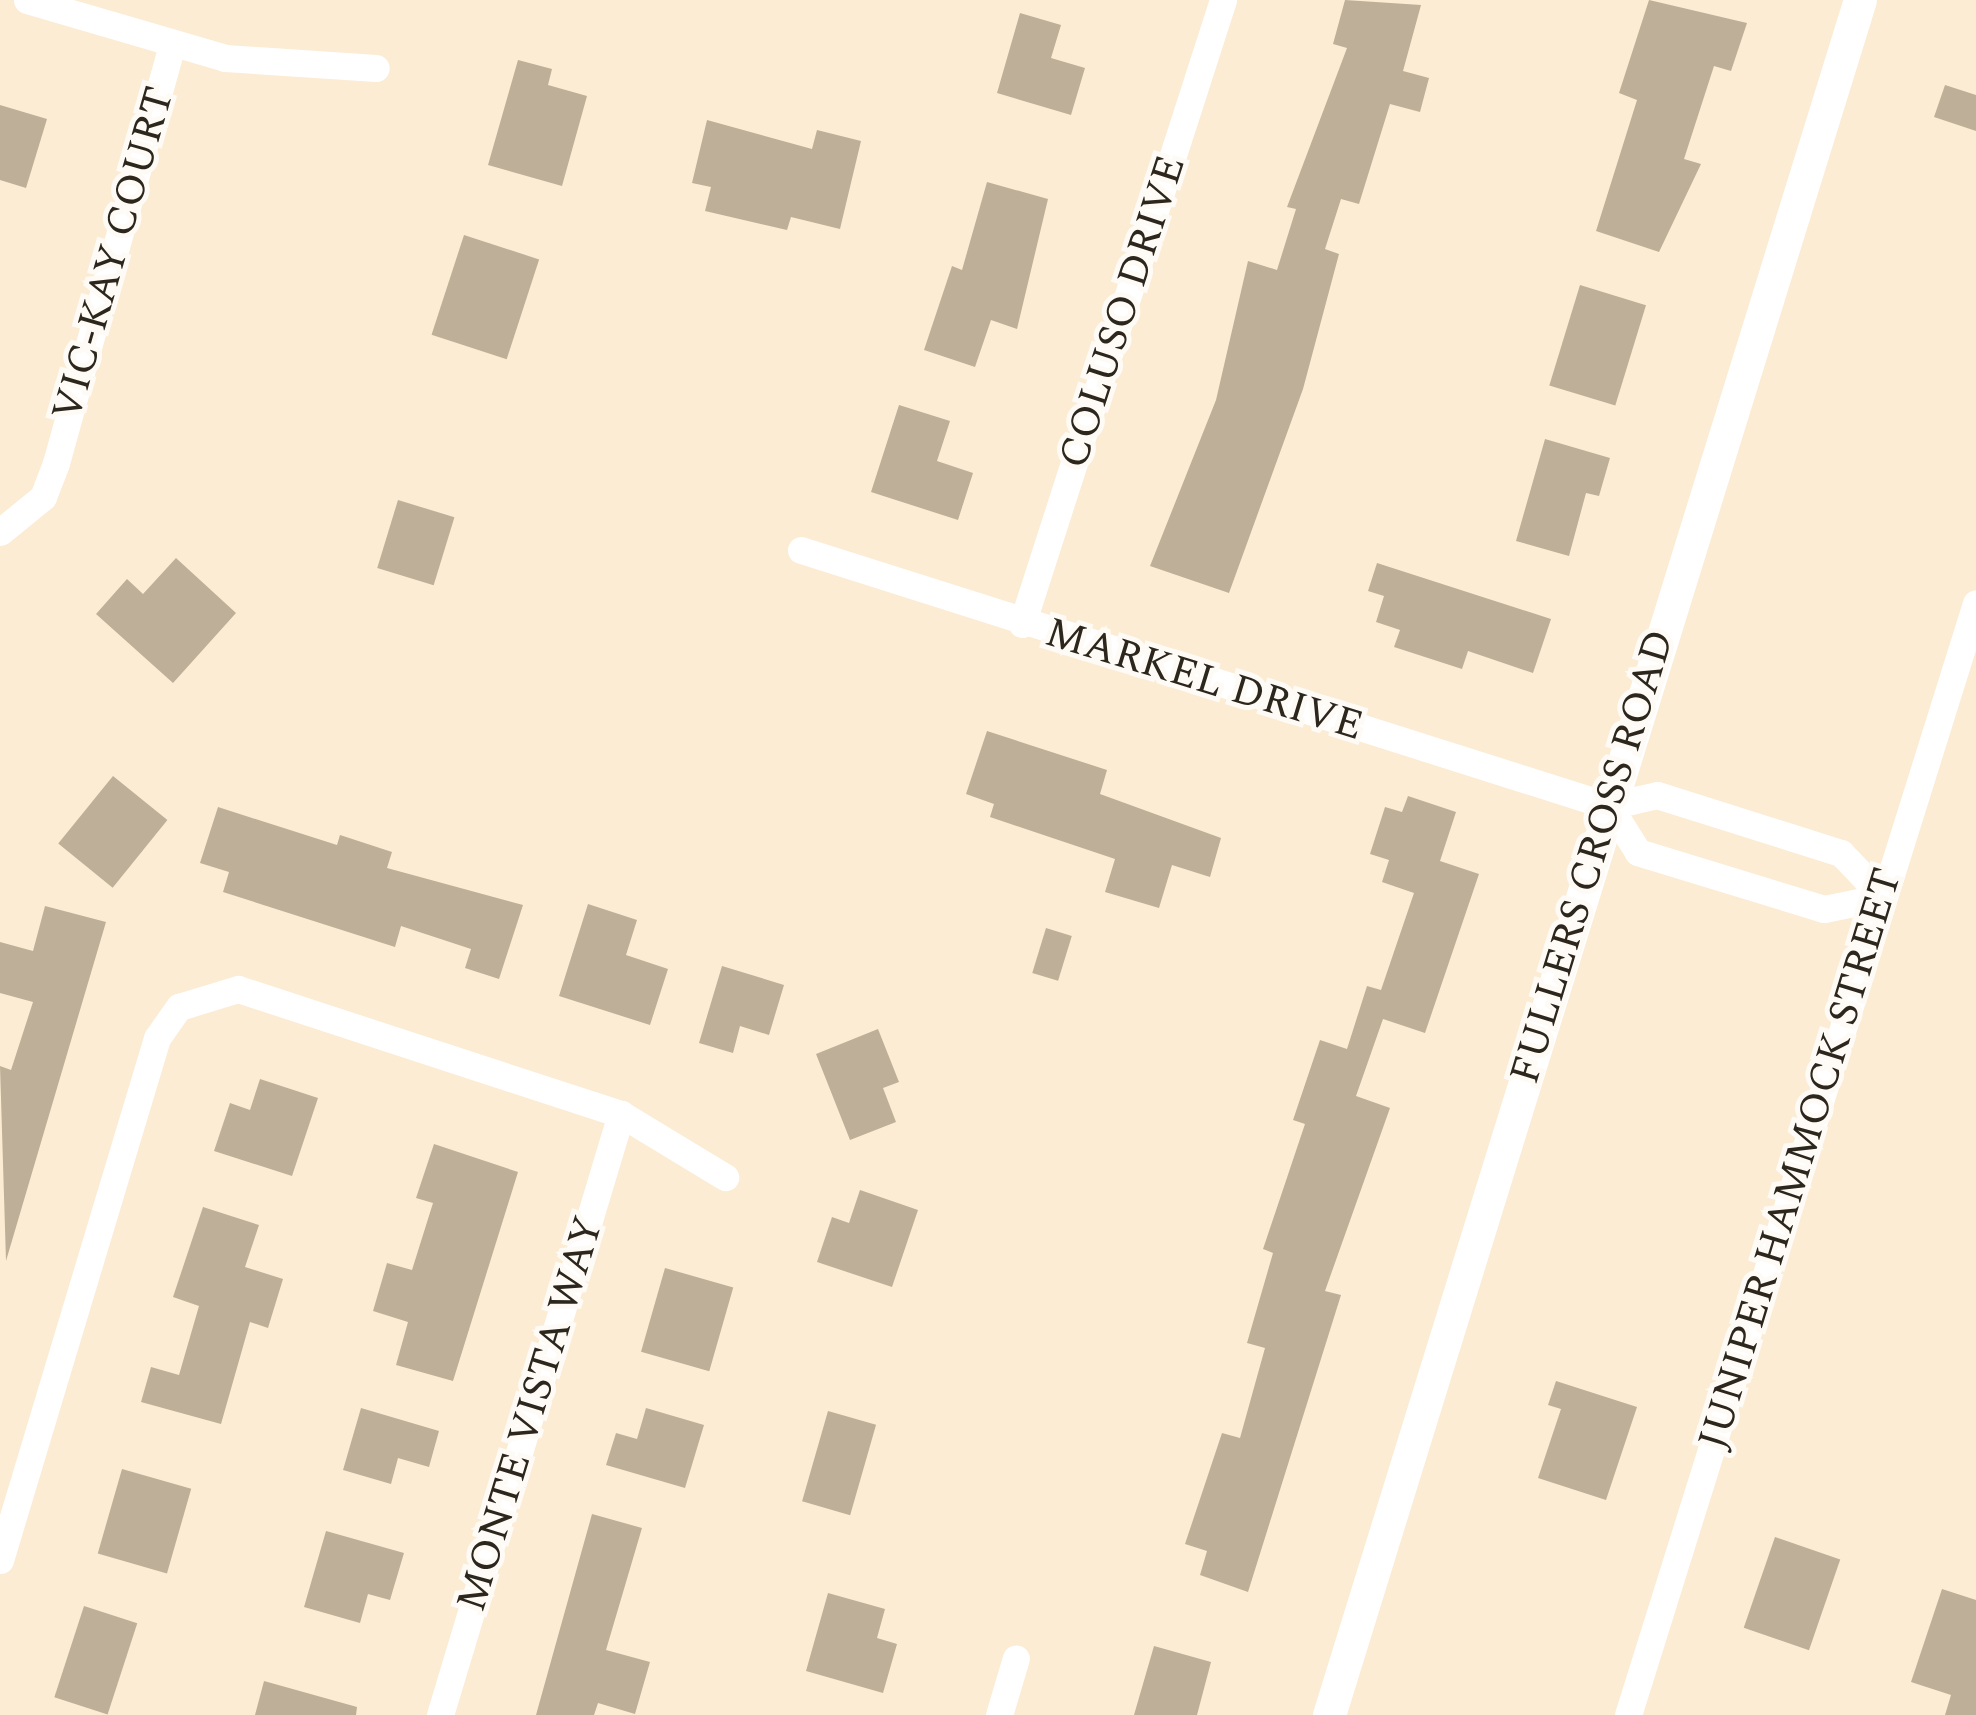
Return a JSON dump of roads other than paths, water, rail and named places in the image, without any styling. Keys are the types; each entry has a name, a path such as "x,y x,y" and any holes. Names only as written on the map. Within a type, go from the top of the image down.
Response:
{"street":[{"path":"28,0 172,46 376,68"},
{"name":"COLUSO DRIVE","path":"1022,624 1223,0"},
{"name":"FULLERS CROSS ROAD","path":"1329,1715 1860,0"},
{"name":"VIC-KAY COURT","path":"0,532 43,497 56,463 172,46"},
{"name":"MARKEL DRIVE","path":"801,550 1022,624 1609,806"},
{"name":"JUNIPER HAMMOCK STREET","path":"1628,1715 1976,603"},
{"path":"1657,796 1841,854 1883,897 1824,909 1638,852 1609,806 1657,796"},
{"path":"0,1559 158,1038 179,1007 238,989 621,1114 725,1177"},
{"name":"MONTE VISTA WAY","path":"440,1715 621,1114"},
{"path":"999,1715 1016,1658"}]}
